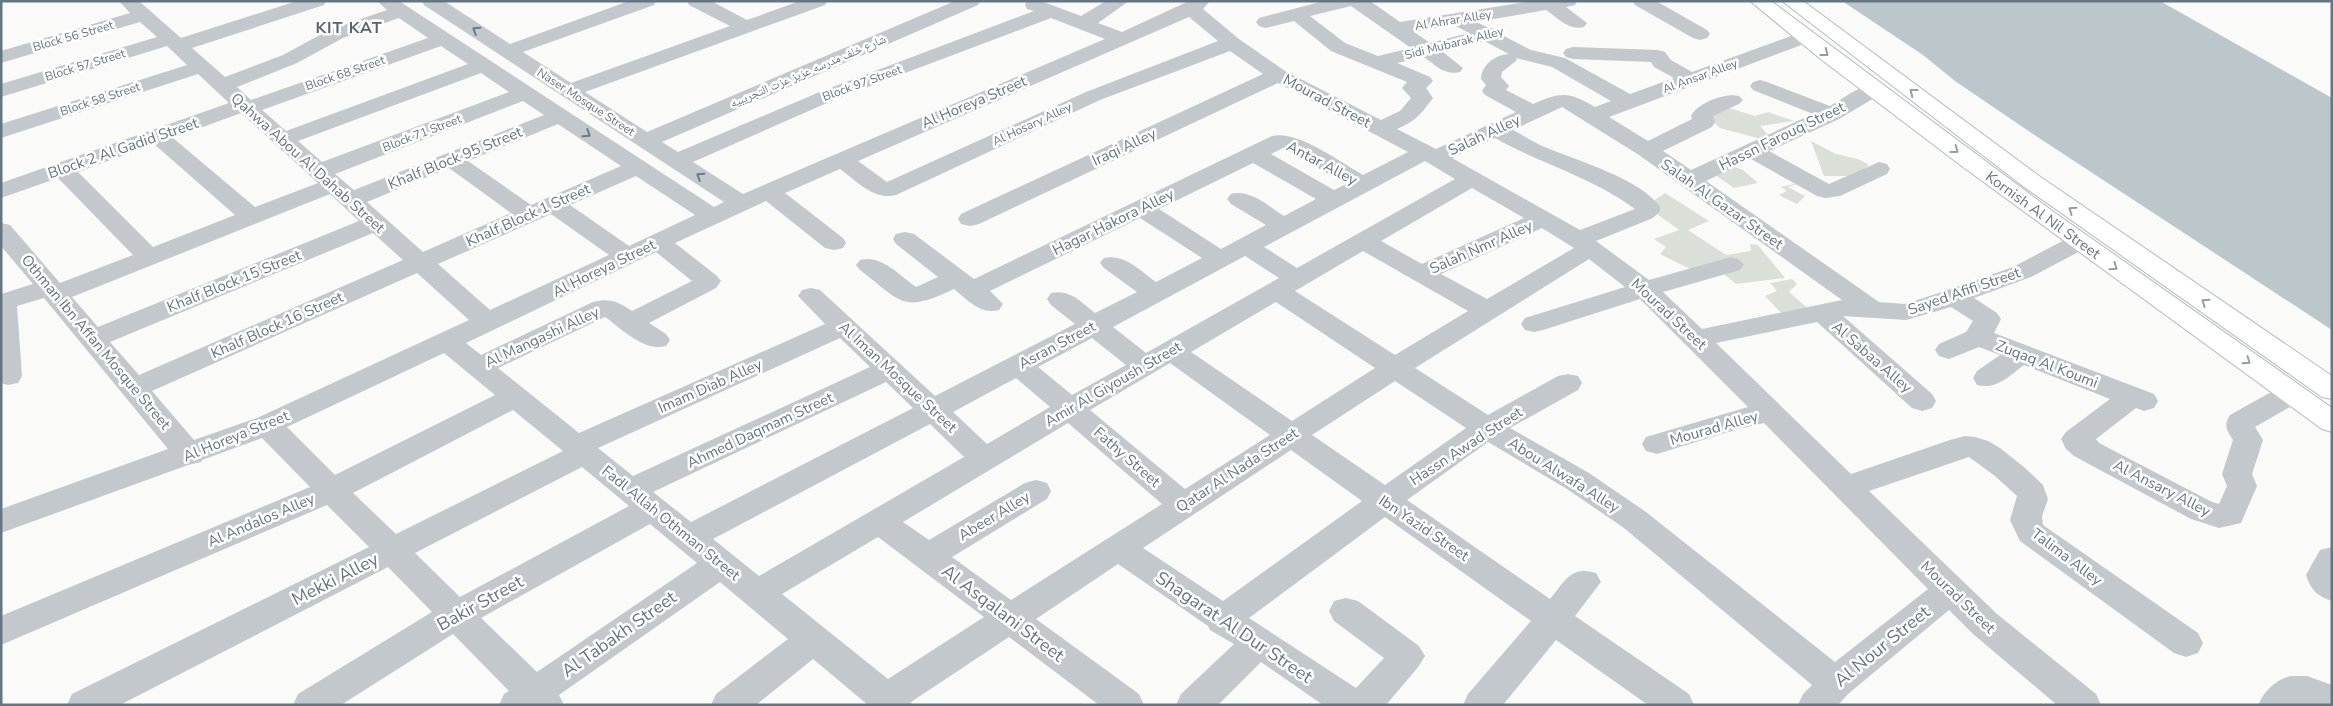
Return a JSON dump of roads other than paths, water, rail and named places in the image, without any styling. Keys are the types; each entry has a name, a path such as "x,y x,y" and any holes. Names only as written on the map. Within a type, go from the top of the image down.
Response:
{"main road":[{"name":"Kornish Al Nil Street","path":"1759,1 1874,90 2078,242 2332,422"},
{"name":"Kornish Al Nil Street","path":"1791,1 2031,181 2332,390"}],"street":[{"path":"250,1 270,16"},
{"name":"Block 57 Street","path":"1,91 270,16 317,1"},
{"name":"Naser Mosque Street","path":"431,1 741,203"},
{"path":"508,51 647,1"},
{"path":"696,1 746,28"},
{"path":"569,91 746,28 790,5 818,1"},
{"name":"شارع خلف مدرسه عزيز عزت التجريبيه","path":"645,141 971,1"},
{"path":"1025,1 1121,38"},
{"path":"1082,24 1120,1"},
{"path":"1642,1 1700,34"},
{"path":"1266,22 1358,2 1454,68"},
{"path":"1559,3 1577,23"},
{"name":"Al Ahrar Alley","path":"1396,29 1559,3"},
{"name":"Al Horeya Street","path":"1,521 267,425 448,342 712,216 1196,5"},
{"name":"Mourad Street","path":"1196,5 1232,43 1278,75 1430,155 1540,220 1585,244 1645,289 1697,338 1985,624 2083,705"},
{"path":"221,86 290,59 393,6"},
{"name":"Naser Mosque Street","path":"393,6 712,216"},
{"name":"Qahwa Abou Al Dahab Street","path":"136,8 488,323"},
{"name":"Block 56 Street","path":"1,57 136,8"},
{"name":"Block 97 Street","path":"676,161 836,92 1050,12"},
{"path":"1457,19 1484,35 1525,55 1551,60 1628,102"},
{"name":"Sidi Mubarak Alley","path":"1303,20 1338,47 1423,81 1412,87 1412,89 1422,94 1422,98 1410,114 1380,129"},
{"name":"Sidi Mubarak Alley","path":"1375,62 1534,24"},
{"path":"1551,60 1573,52 1644,37"},
{"name":"Al Ansar Alley","path":"1594,115 1805,37"},
{"name":"Block 68 Street","path":"245,107 443,39"},
{"name":"Al Hosary Alley","path":"841,159 882,189 888,190 1093,96 1232,43"},
{"path":"1718,49 1741,60"},
{"path":"1573,52 1658,56 1661,58 1661,63 1691,79"},
{"name":"Salah Alley","path":"1507,60 1492,69 1490,76 1499,86 1492,91 1533,113"},
{"path":"282,140 482,65"},
{"name":"Block 58 Street","path":"1,131 200,67"},
{"path":"1596,84 1638,68"},
{"name":"Iraqi Alley","path":"970,220 1278,75"},
{"path":"1760,86 1831,114"},
{"name":"Hassn Farouq Street","path":"1689,180 1831,114 1874,90"},
{"name":"Block 71 Street","path":"334,186 525,94"},
{"name":"Salah Alley","path":"1430,155 1496,130 1561,100 1571,101"},
{"path":"1647,150 1704,122 1703,113 1732,100"},
{"name":"Salah Al Gazar Street","path":"1571,101 1647,150 1871,310"},
{"name":"Block 2 Al Gadid Street","path":"1,191 245,107"},
{"name":"Khalf Block 95 Street","path":"334,186 452,159 559,116"},
{"name":"Qatar Al Nada Street","path":"890,702 1010,618 1396,367 1574,256 1585,244 1645,213 1648,209 1591,172 1575,168 1541,153 1496,130"},
{"path":"158,136 252,217"},
{"name":"Antar Alley","path":"1254,154 1286,141 1364,185"},
{"path":"1751,150 1825,191 1832,190 1879,169"},
{"path":"1254,154 1335,200"},
{"name":"Hagar Hakora Alley","path":"869,265 911,296 973,291 1254,154"},
{"name":"Asran Street","path":"688,538 1220,259 1364,185 1430,155"},
{"path":"452,159 528,214"},
{"name":"Khalf Block 1 Street","path":"419,262 637,167"},
{"path":"62,169 149,257"},
{"name":"Amir Al Giyoush Street","path":"757,593 1071,408 1472,179"},
{"path":"8,376 2,303 53,291 149,257 334,186"},
{"path":"768,191 834,243"},
{"path":"1239,199 1284,226"},
{"path":"552,204 627,256"},
{"path":"1141,208 1220,259"},
{"name":"Salah Nmr Alley","path":"1421,274 1540,220"},
{"name":"Khalf Block 15 Street","path":"94,339 375,223"},
{"name":"Othman Ibn Affan Mosque Street","path":"1,230 190,454"},
{"path":"905,239 973,291"},
{"path":"1363,241 1486,310"},
{"path":"630,321 708,281 658,242"},
{"name":"Sayed Afifi Street","path":"1697,338 1844,308 1906,312 2022,272 2078,242"},
{"name":"Abou Alwafa Alley","path":"1246,246 1287,285 1396,367 1487,428 1578,481 1635,520 1825,694"},
{"name":"Khalf Block 16 Street","path":"134,388 419,262"},
{"path":"1113,263 1155,293"},
{"path":"1534,324 1645,289 1731,265"},
{"name":"Al Iman Mosque Street","path":"811,296 985,459"},
{"name":"Zuqaq Al Koumi","path":"1954,297 1988,319 1979,333 1980,336 2020,354 2138,399"},
{"name":"Ibn Yazid Street","path":"1060,299 1093,326 1158,359 1292,435 1676,705"},
{"name":"Al Mangashi Alley","path":"478,367 602,308 610,308 630,321"},
{"name":"Al Sabaa Alley","path":"1823,313 1922,401"},
{"path":"630,321 656,340"},
{"name":"Imam Diab Alley","path":"580,450 844,326"},
{"path":"1949,350 1980,336"},
{"name":"Fadl Allah Othman Street","path":"448,342 890,702"},
{"path":"1987,378 2020,354"},
{"name":"Fathy Street","path":"1018,365 1184,505"},
{"name":"Ahmed Daqmam Street","path":"641,499 890,369"},
{"name":"Hassn Awad Street","path":"1222,620 1487,428 1568,383"},
{"name":"Al Ansary Alley","path":"2138,399 2076,438 2077,442 2085,445 2082,447 2202,511 2226,516 2230,515 2242,486 2236,474 2248,440 2240,428 2240,422 2292,393"},
{"name":"Al Andalos Alley","path":"1,631 332,490 516,397"},
{"name":"Mourad Alley","path":"1656,444 1734,420 1771,412"},
{"path":"267,425 456,615 532,701"},
{"name":"Talima Alley","path":"1846,487 1961,447 1980,450 2023,482 2032,493 2032,502 2025,517 2025,522 2031,533 2186,643"},
{"name":"Mekki Alley","path":"86,705 391,550 580,450"},
{"name":"Abeer Alley","path":"928,556 1036,491"},
{"name":"Bakir Street","path":"311,705 641,499"},
{"name":"Al Asqalani Street","path":"880,521 1126,705"},
{"name":"Shagarat Al Dur Street","path":"1118,548 1222,620 1352,705"},
{"name":"Al Tabakh Street","path":"532,701 721,564"},
{"path":"1481,705 1584,582"},
{"name":"Al Nour Street","path":"1825,694 1950,590"},
{"path":"1346,611 1407,656 1364,705"},
{"path":"729,705 812,639"},
{"path":"1194,705 1258,643"},
{"path":"2276,705 2290,691 2297,690 2318,694 2332,703"}],"district":[{"name":"KIT KAT","path":"349,28"}]}
